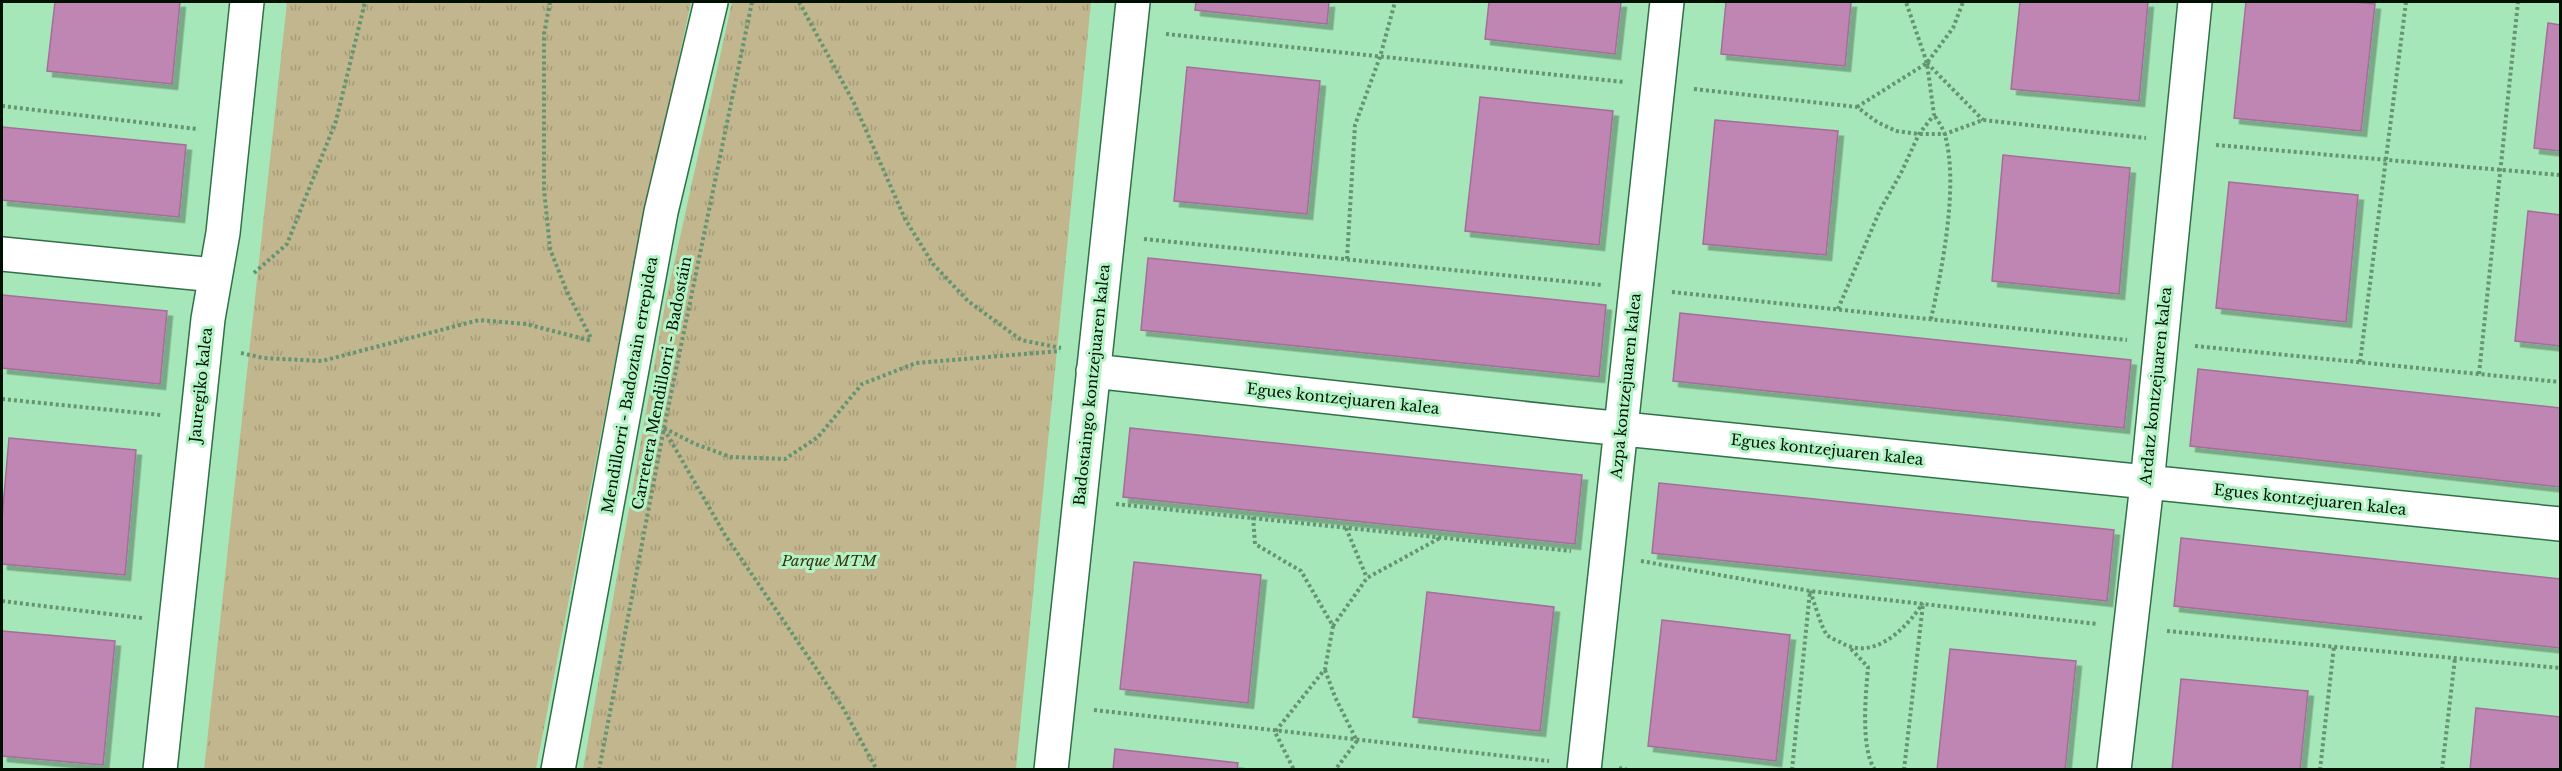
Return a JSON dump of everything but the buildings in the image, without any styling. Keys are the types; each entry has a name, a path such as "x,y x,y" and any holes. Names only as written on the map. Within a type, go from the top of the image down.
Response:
{"street":[{"name":"Jauregiko kalea","path":"160,770 208,319 223,233 247,2"},
{"name":"Mendillorri - Badoztain errepidea","path":"558,770 661,212 711,2"},
{"name":"Azpa kontzejuaren kalea","path":"1584,767 1667,2"},
{"name":"Ardatz kontzejuaren kalea","path":"2114,770 2147,484 2195,2"},
{"name":"Badostaingo kontzejuaren kalea","path":"1051,770 1131,16"},
{"path":"2,254 215,275"},
{"name":"Egues kontzejuaren kalea","path":"1093,371 2147,484 2560,524"}],"path":[{"path":"251,275 287,244 336,121 365,2"},
{"path":"241,353 263,358 322,361 478,320 526,324 592,341 567,292 550,249 544,189 544,46 550,2"},
{"name":"Carretera Mendillorri - Badostáin","path":"599,770 664,429 752,2"},
{"path":"664,429 695,444 731,457 785,459 818,437 862,384 916,363 1070,350 1021,340 968,301 933,264 905,219 854,103 799,2"},
{"path":"1347,259 1355,125 1380,57 1395,2"},
{"path":"1906,2 1927,63 1934,115 1944,134 1948,153 1948,224 1931,319"},
{"path":"1857,107 1927,63 1953,28 1963,2"},
{"path":"2360,362 2406,2"},
{"path":"2479,374 2518,2"},
{"path":"1131,16 1380,57 1857,107 1877,122 1896,131 1919,134 1944,134 1983,120 2181,142 2560,175"},
{"path":"1927,63 1983,120"},
{"path":"2,106 233,133"},
{"path":"1838,309 1866,240 1919,134 1934,115"},
{"path":"1108,235 2560,382"},
{"path":"2,399 198,418"},
{"path":"664,429 725,536 843,708 877,770"},
{"path":"1110,503 1607,555 1810,591 2130,628 2560,668"},
{"path":"1253,517 1255,543 1301,571 1333,626"},
{"path":"1346,528 1367,578"},
{"path":"1275,732 1325,669 1333,626 1367,578 1441,538"},
{"path":"1810,591 1827,634 1851,649 1868,667 1865,715 1870,763 1875,770"},
{"path":"1792,770 1810,591"},
{"path":"2,601 176,622"},
{"path":"1851,649 1876,648 1896,635 1923,603"},
{"path":"1904,770 1923,603"},
{"path":"2320,770 2334,646"},
{"path":"2442,770 2455,658"},
{"path":"1325,669 1335,697 1357,741"},
{"path":"1085,709 1584,767"},
{"path":"1275,732 1294,770"},
{"path":"1335,770 1357,741"}],"green space":[{"path":"287,2 691,2 628,295 536,769 204,770"},
{"name":"Parque MTM","path":"732,2 1091,2 1016,769 583,769 665,305"}]}
